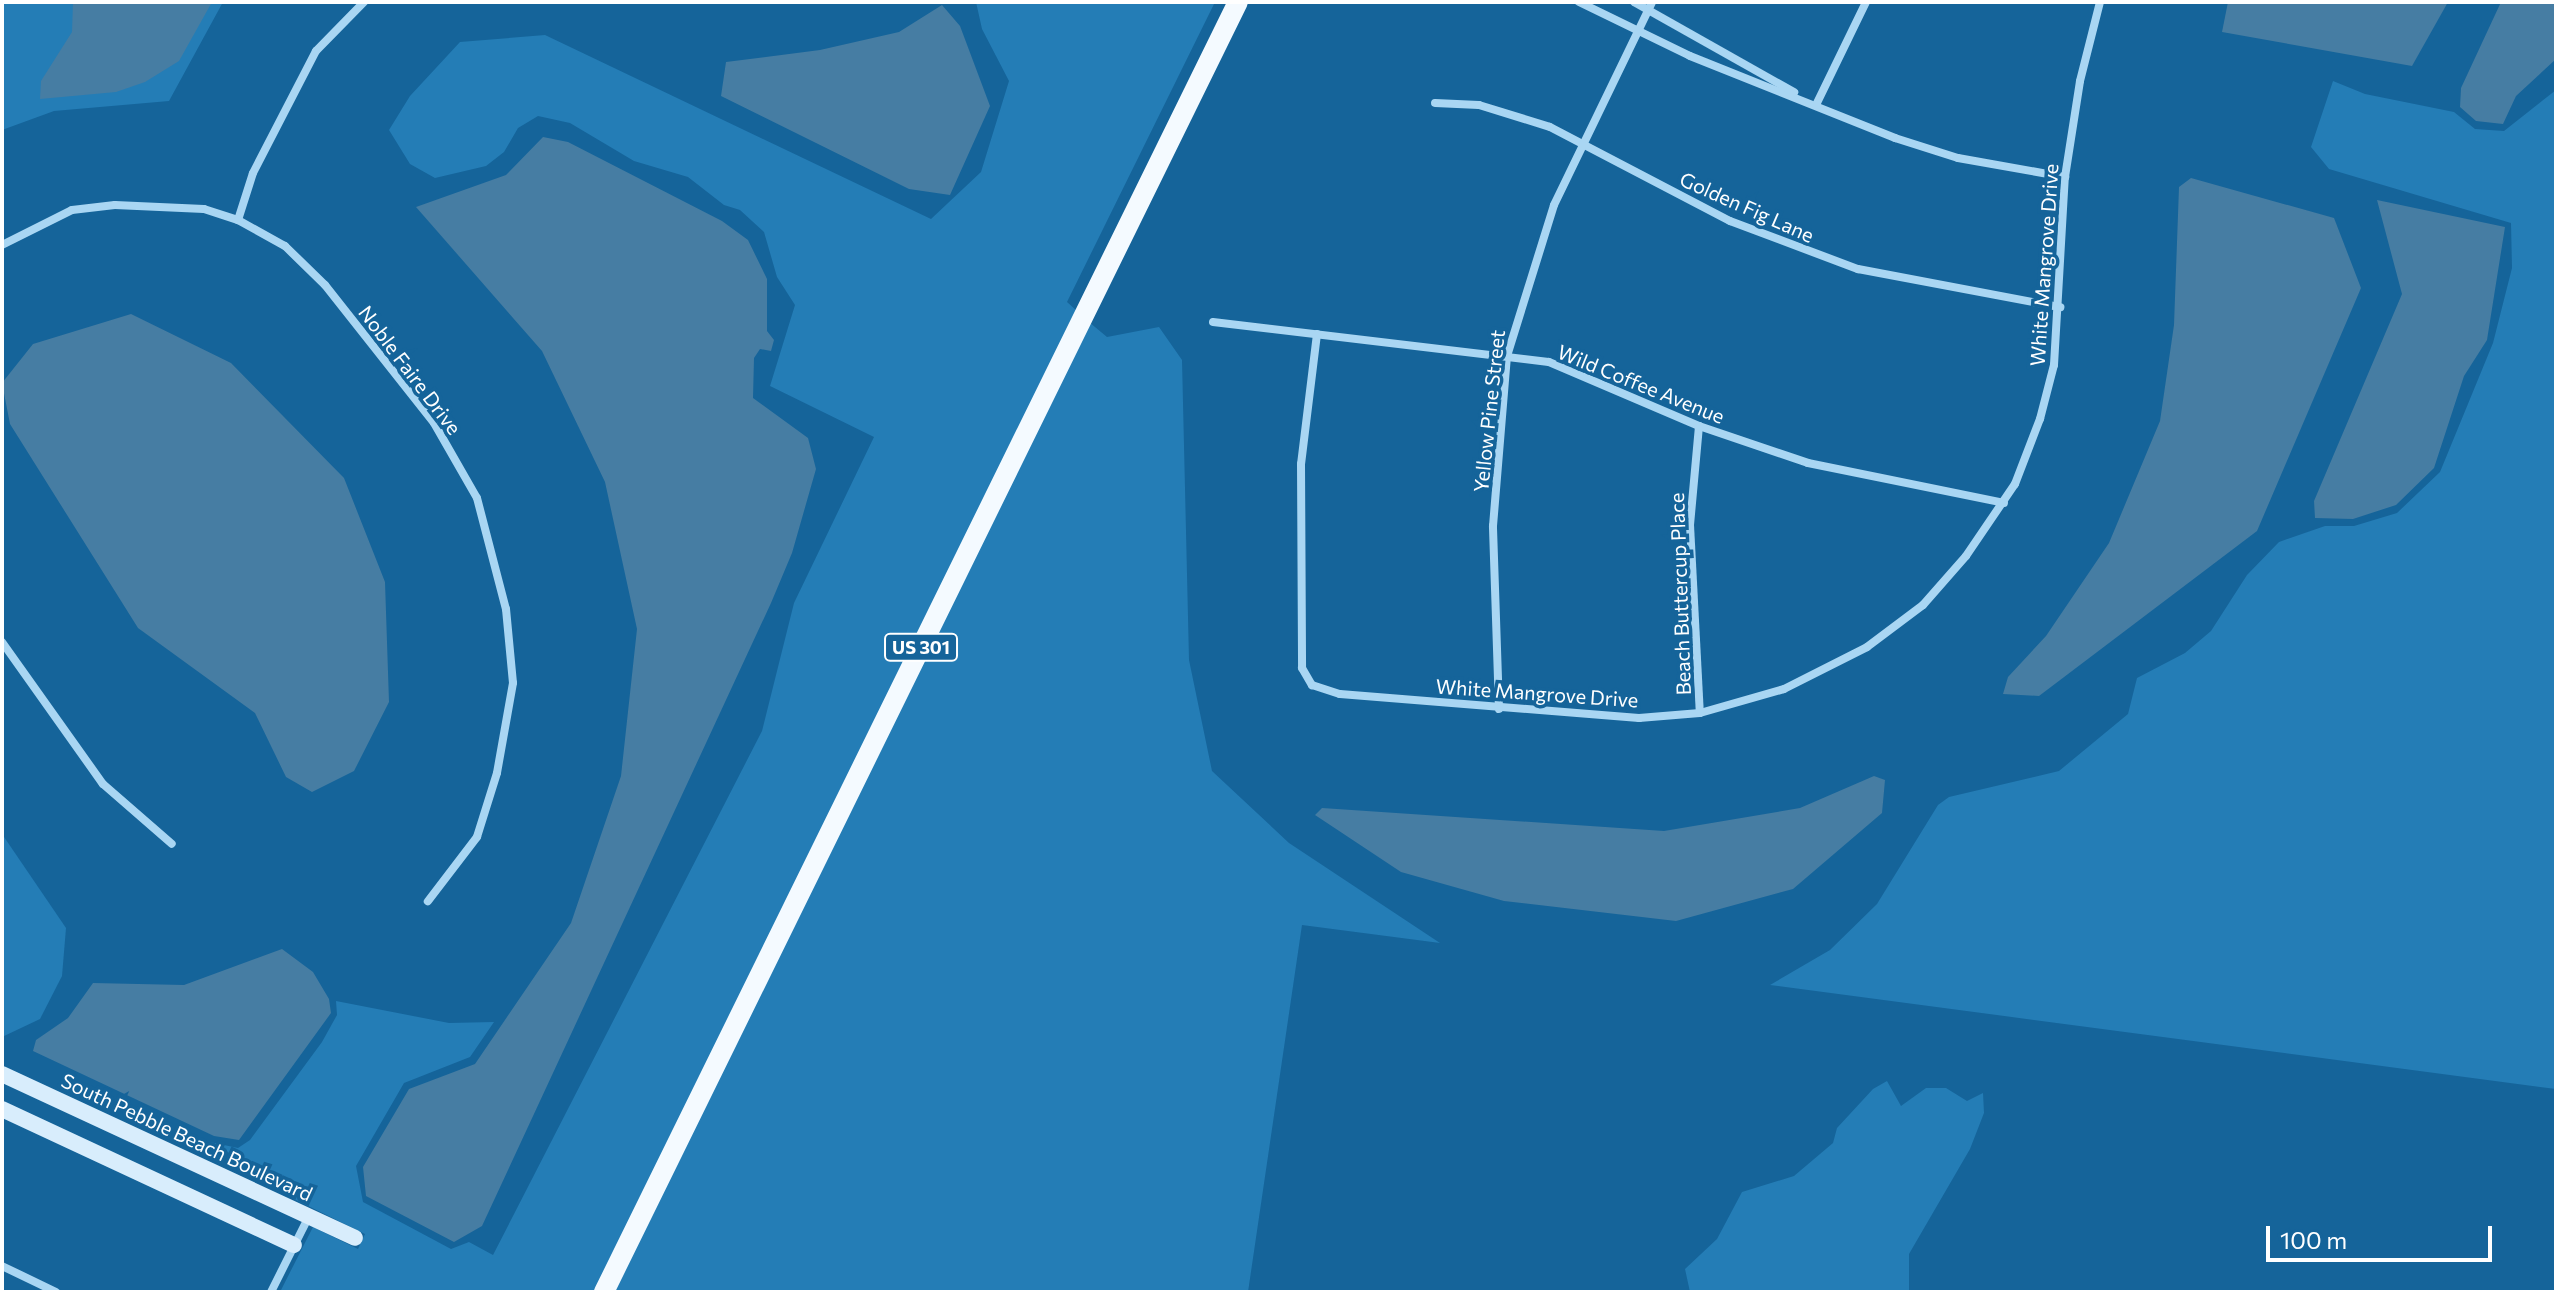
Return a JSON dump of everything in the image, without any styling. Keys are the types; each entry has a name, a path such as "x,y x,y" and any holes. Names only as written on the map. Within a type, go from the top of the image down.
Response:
{"main road":[{"name":"US 301","path":"604,1292 1238,2"}],"street":[{"path":"238,220 253,173 316,51 364,2"},
{"path":"1579,2 1639,31 1929,150 2065,177"},
{"path":"1634,2 1651,6 1816,105"},
{"path":"1816,105 1866,2"},
{"name":"White Mangrove Drive","path":"1317,334 1301,464 1302,668 1312,685 1340,694 1639,718 1700,713 1784,689 1887,633 1938,590 2004,503 2029,452 2048,392 2060,307 2065,177 2083,67 2100,2"},
{"name":"Yellow Pine Street","path":"1499,709 1493,526 1507,356 1539,242 1583,143 1651,6"},
{"name":"Golden Fig Lane","path":"1435,103 1491,108 1583,143 1730,221 1828,259 1923,285 2060,307"},
{"name":"Noble Faire Drive","path":"2,245 72,210 115,205 204,209 238,220 285,246 325,285 434,423 477,498 506,609 513,683 497,773 477,837 428,901"},
{"name":"Wild Coffee Avenue","path":"1213,322 1507,356 1579,371 1699,426 1848,473 2004,503"},
{"name":"Beach Buttercup Place","path":"1699,426 1690,525 1700,713"},
{"path":"2,642 103,784 172,844"},
{"name":"South Pebble Beach Boulevard","path":"2,1074 355,1238"},
{"path":"2,1109 294,1245"},
{"path":"271,1292 310,1215"},
{"path":"2,1266 56,1292"}],"shaded area":[{"path":"2,2 223,2 169,101 54,111 2,130"},
{"path":"73,2 212,2 179,61 145,82 116,92 40,99 41,81 72,32"},
{"path":"976,2 1215,2 1067,302 1077,311 595,1292 280,1292 313,1227 358,1249 365,1234 294,1199 297,1192 210,1142 238,1148 250,1140 322,1042 337,1015 336,1001 449,1023 494,1022 470,1057 404,1083 356,1166 363,1202 451,1249 469,1242 493,1255 762,731 794,603 874,437 770,386 795,305 777,277 764,232 740,210 724,205 688,177 634,161 570,123 538,116 518,128 504,152 486,166 435,178 410,164 389,130 410,96 460,42 545,35 931,219 981,172 1009,81 982,29"},
{"path":"2228,2 2448,2 2412,66 2222,32"},
{"path":"2501,2 2556,2 2556,59 2516,96 2503,124 2476,121 2460,107 2461,88"},
{"path":"942,5 960,26 990,106 950,195 909,189 721,96 726,62 820,50 899,32"},
{"path":"2333,81 2365,94 2454,112 2475,129 2504,131 2556,90 2556,1089 1770,985 1830,950 1877,904 1938,805 1949,797 2059,771 2128,714 2137,678 2185,653 2211,631 2247,575 2279,542 2325,526 2354,526 2397,513 2440,472 2493,343 2512,268 2511,223 2329,169 2311,147"},
{"path":"543,137 568,142 722,221 748,240 767,279 767,331 774,340 771,351 760,349 754,358 753,398 808,438 816,469 792,553 771,603 482,1226 454,1242 366,1196 363,1167 409,1089 475,1064 571,923 621,776 637,629 605,482 542,351 416,207 506,175"},
{"path":"2191,178 2334,218 2361,288 2257,531 2039,696 2003,694 2008,677 2046,636 2109,543 2160,421 2174,325 2179,187"},
{"path":"2377,200 2505,227 2487,340 2464,376 2434,468 2396,505 2353,519 2315,518 2314,501 2402,294"},
{"path":"131,314 231,363 344,478 385,582 389,702 354,771 312,792 286,777 255,713 138,628 10,424 2,383 33,344"},
{"path":"1089,322 1107,337 1159,327 1182,360 1189,660 1212,771 1289,843 1440,943 1302,925 1248,1292 612,1292"},
{"path":"1874,776 1885,780 1882,813 1793,889 1676,921 1504,901 1401,872 1315,815 1322,808 1664,831 1800,808"},
{"path":"2,834 66,928 62,976 40,1019 2,1037"},
{"path":"282,949 313,972 329,999 331,1013 239,1140 214,1136 33,1051 36,1040 68,1018 93,983 184,985"},
{"path":"1887,1081 1901,1106 1926,1088 1946,1088 1967,1101 1983,1093 1984,1113 1970,1149 1909,1254 1909,1292 1690,1292 1685,1269 1717,1239 1742,1192 1794,1176 1833,1143 1837,1128 1873,1089"}]}
